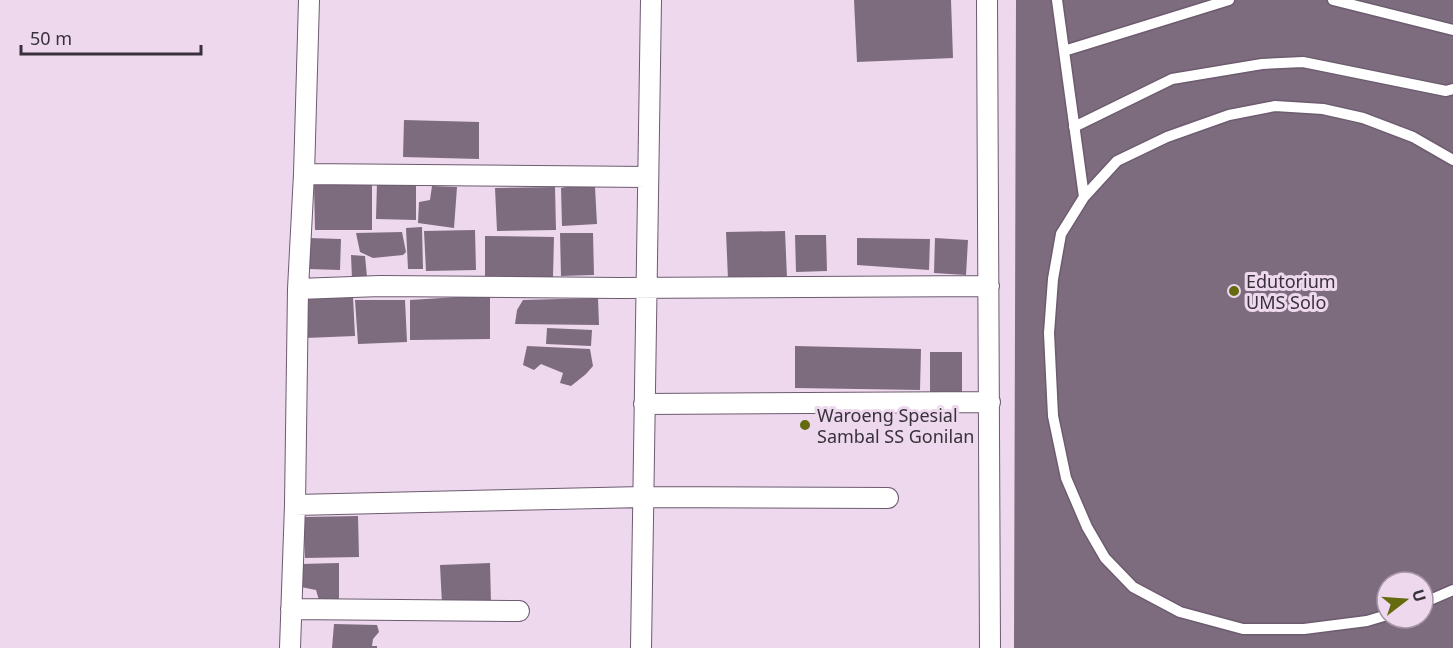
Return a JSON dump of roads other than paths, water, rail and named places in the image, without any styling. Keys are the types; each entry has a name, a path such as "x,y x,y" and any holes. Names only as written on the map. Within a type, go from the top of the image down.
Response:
{"street":[{"path":"290,648 295,505 298,289 309,0"},
{"path":"641,648 651,0"},
{"path":"987,0 990,648"},
{"path":"304,174 648,177"},
{"path":"298,289 380,286 989,286"},
{"path":"644,404 990,402"},
{"path":"295,505 643,497 888,498"},
{"path":"291,609 519,611"}],"lane":[{"path":"1057,0 1084,197"},
{"path":"1064,51 1229,0"},
{"path":"1333,0 1453,30"},
{"path":"1074,127 1172,79 1262,64 1303,62 1446,91 1453,89"},
{"path":"1375,619 1304,629 1243,629 1180,612 1133,587 1105,558 1087,527 1066,478 1053,416 1049,333 1053,279 1061,234 1084,197 1117,160 1167,137 1229,115 1275,106 1323,109 1363,118 1413,137 1453,160"},
{"path":"1435,598 1453,590"}],"place":[{"name":"Edutorium UMS Solo","path":"1234,291"},
{"name":"Waroeng Spesial Sambal SS Gonilan","path":"805,425"}]}
